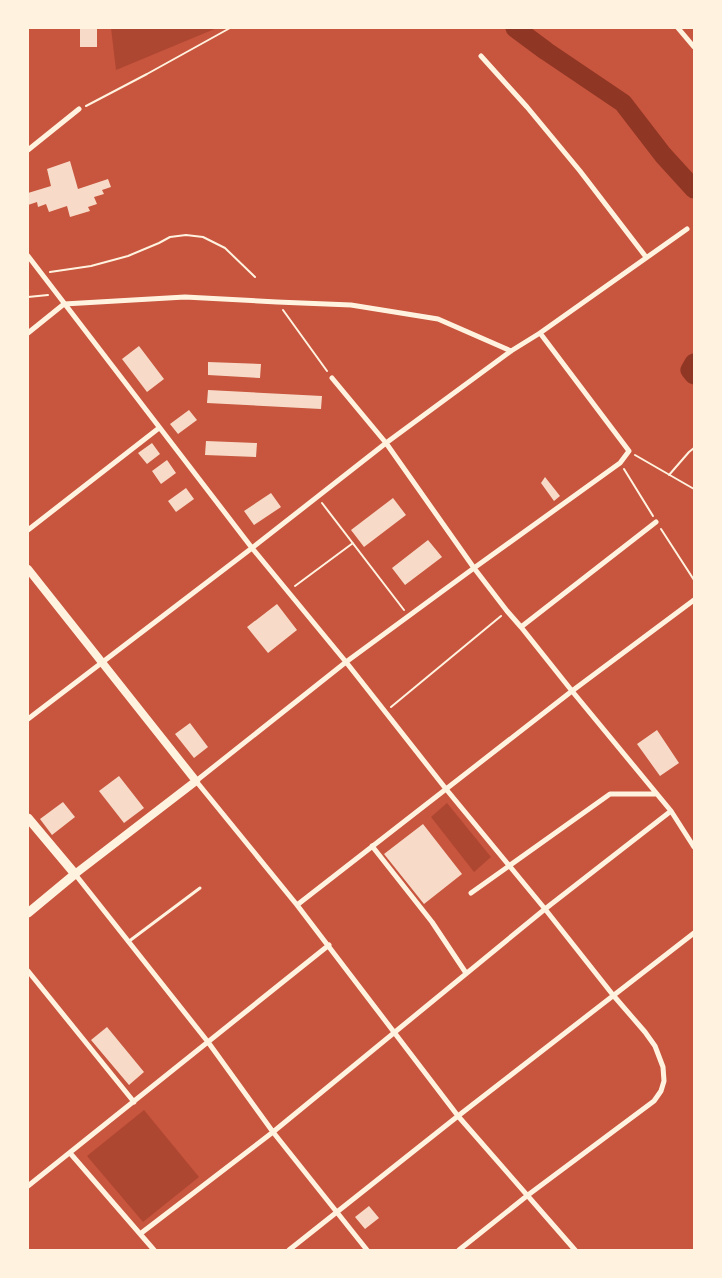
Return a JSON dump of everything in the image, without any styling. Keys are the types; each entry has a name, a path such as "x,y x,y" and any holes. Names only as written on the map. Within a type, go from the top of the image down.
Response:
{"main road":[{"path":"28,818 75,874 28,913"}],"street":[{"path":"678,28 694,47"},
{"path":"481,56 580,171 646,257"},
{"path":"28,150 79,109"},
{"path":"28,720 386,443 511,351 688,229"},
{"path":"28,256 252,548 655,1046 663,1067 664,1081 661,1091 654,1101 528,1195 459,1250"},
{"path":"28,333 64,304 186,297 351,305 438,319 511,351"},
{"path":"367,1250 273,1132 208,1042 75,874 346,662 620,463 628,451 540,332"},
{"path":"332,378 386,443 507,612 671,811 694,847"},
{"path":"28,530 159,428"},
{"path":"521,627 656,522"},
{"path":"28,569 196,781 298,905 458,1116 575,1250"},
{"path":"298,905 446,789 694,600"},
{"path":"471,892 610,794 657,794"},
{"path":"140,1234 273,1132 466,973 671,811"},
{"path":"372,846 432,922 466,973"},
{"path":"289,1250 694,933"},
{"path":"28,1186 329,945"},
{"path":"28,971 134,1102"},
{"path":"70,1153 154,1250"}],"lane":[{"path":"128,942 200,888"}],"path":[{"path":"79,109 230,28"},
{"path":"41,273 91,266 128,256 170,237 186,235 203,237 225,248 255,277"},
{"path":"28,297 57,294"},
{"path":"277,302 332,378"},
{"path":"669,475 694,448"},
{"path":"628,451 694,489"},
{"path":"317,497 409,616"},
{"path":"288,592 353,543"},
{"path":"385,712 507,612"}],"shaded area":[{"path":"111,28 217,28 116,70"},
{"path":"447,803 491,857 474,872 431,817"},
{"path":"144,1110 199,1177 143,1222 87,1156"}],"building":[{"path":"80,29 97,29 97,47 80,47"},
{"path":"70,161 78,189 108,179 111,187 102,190 104,194 94,197 97,204 88,207 90,211 70,217 67,206 49,212 46,204 38,207 37,202 28,205 28,193 51,186 47,169"},
{"path":"139,346 164,379 147,392 122,359"},
{"path":"208,362 261,364 260,378 208,375"},
{"path":"208,390 322,396 321,409 207,403"},
{"path":"189,410 197,420 178,434 170,424"},
{"path":"206,441 257,443 256,457 205,455"},
{"path":"152,443 160,454 147,464 138,453"},
{"path":"167,460 176,473 161,484 152,471"},
{"path":"545,477 560,496 554,501 541,483"},
{"path":"186,488 194,499 176,512 168,501"},
{"path":"271,493 281,507 254,525 244,511"},
{"path":"393,498 406,515 364,547 351,530"},
{"path":"428,540 442,557 405,585 392,568"},
{"path":"277,604 297,630 268,653 247,627"},
{"path":"190,723 208,747 194,758 175,734"},
{"path":"657,730 679,763 660,776 637,744"},
{"path":"119,776 144,808 124,823 99,791"},
{"path":"63,802 75,817 52,835 40,819"},
{"path":"423,824 462,874 424,904 384,854"},
{"path":"107,1027 144,1072 129,1085 91,1040"},
{"path":"369,1206 379,1218 365,1229 355,1217"}],"waterway":[{"path":"515,28 623,103 663,155 694,189"},
{"path":"694,363 690,370 694,375"}]}
